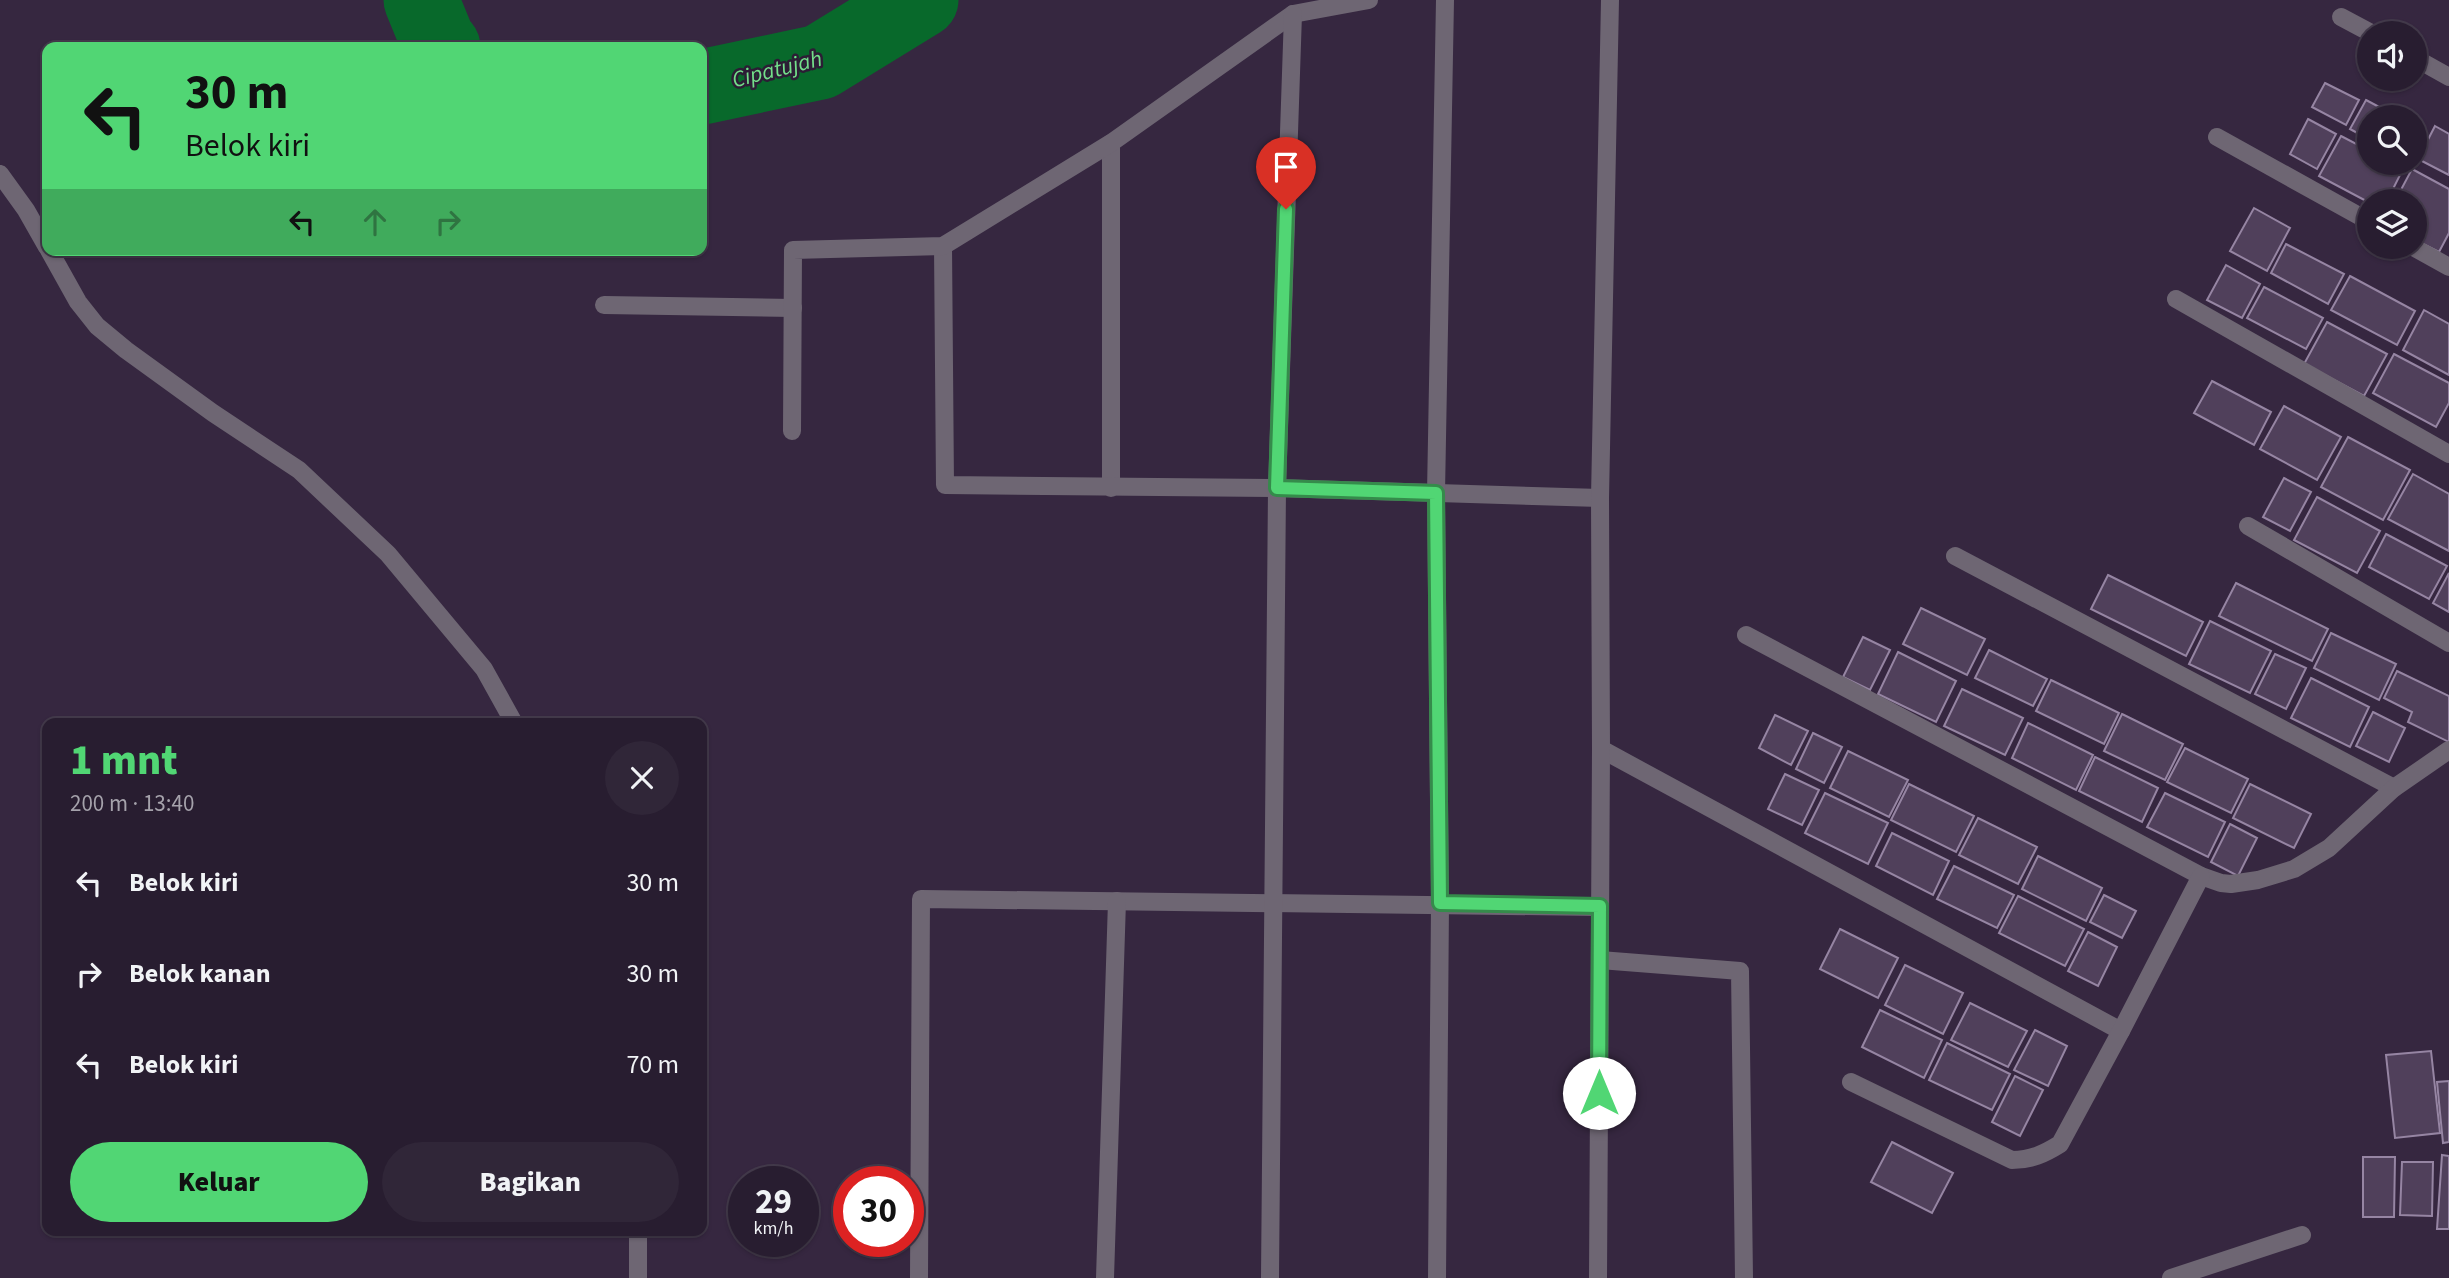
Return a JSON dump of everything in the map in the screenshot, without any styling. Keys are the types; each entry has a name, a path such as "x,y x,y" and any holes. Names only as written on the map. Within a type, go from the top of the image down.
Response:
{"street":[{"path":"792,431 793,250 943,246 1111,143 1293,14 1369,0"},
{"path":"1437,1278 1440,903 1436,493 1445,0"},
{"path":"1598,1278 1600,498 1610,0"},
{"path":"1270,1278 1277,488 1293,14"},
{"path":"2341,17 2357,26"},
{"path":"2427,65 2449,77"},
{"path":"2217,136 2357,215"},
{"path":"1111,143 1111,488"},
{"path":"0,174 26,210 42,238"},
{"path":"943,246 945,485 1277,488 1600,498"},
{"path":"2427,255 2449,267"},
{"path":"52,256 78,302 97,326 214,413 299,470 388,554 484,669 511,718"},
{"path":"2176,299 2449,454"},
{"path":"604,305 793,308"},
{"path":"2248,526 2449,643"},
{"path":"1955,556 2394,788"},
{"path":"1746,635 2201,876 2221,883 2231,884 2269,877 2294,869 2329,848 2394,788 2449,750"},
{"path":"1601,750 2122,1031"},
{"path":"1851,1082 2012,1160 2039,1156 2060,1144 2122,1031 2201,876"},
{"path":"919,1278 921,899 1600,906"},
{"path":"1105,1278 1117,901"},
{"path":"1600,960 1740,971 1744,1278"},
{"path":"638,1236 638,1278"},
{"path":"2171,1278 2204,1273 2302,1236"}],"building":[{"path":"2325,83 2359,100 2346,125 2312,107"},
{"path":"2357,116 2357,133 2350,129"},
{"path":"2308,119 2336,134 2317,169 2290,154"},
{"path":"2435,126 2449,134 2449,175 2427,164 2427,142"},
{"path":"2341,136 2357,144 2357,175 2400,175 2393,189 2357,189 2357,196 2319,176"},
{"path":"2409,175 2423,175 2449,189 2449,233 2439,252 2427,246 2427,189 2401,189"},
{"path":"2254,208 2290,228 2267,271 2230,251"},
{"path":"2286,244 2344,274 2328,304 2271,273"},
{"path":"2226,265 2260,284 2242,318 2207,300"},
{"path":"2350,276 2415,311 2397,345 2331,310"},
{"path":"2264,287 2323,318 2306,349 2247,318"},
{"path":"2424,310 2449,324 2449,375 2403,350"},
{"path":"2327,322 2387,354 2364,396 2304,364"},
{"path":"2394,354 2449,383 2449,403 2436,427 2373,393"},
{"path":"2212,381 2271,412 2254,445 2194,413"},
{"path":"2284,406 2341,437 2317,480 2260,449"},
{"path":"2348,437 2410,470 2383,520 2321,487"},
{"path":"2413,474 2449,494 2449,551 2388,519"},
{"path":"2284,478 2311,492 2290,531 2263,517"},
{"path":"2317,497 2380,531 2357,573 2294,540"},
{"path":"2386,534 2447,566 2429,599 2369,567"},
{"path":"2449,573 2449,612 2433,603"},
{"path":"2108,575 2203,622 2186,656 2091,609"},
{"path":"2236,583 2328,629 2312,661 2219,616"},
{"path":"1921,608 1985,639 1967,675 1903,644"},
{"path":"2210,621 2271,651 2250,693 2189,664"},
{"path":"2331,633 2396,664 2379,700 2314,668"},
{"path":"1863,637 1890,650 1870,690 1843,677"},
{"path":"1989,650 2047,679 2033,706 1975,678"},
{"path":"1898,652 1956,681 1936,722 1878,694"},
{"path":"2275,654 2306,668 2286,709 2255,694"},
{"path":"2397,671 2449,696 2449,742 2408,722 2412,712 2384,698"},
{"path":"2311,678 2369,707 2350,747 2291,718"},
{"path":"2051,680 2119,713 2104,744 2036,711"},
{"path":"1962,689 2023,718 2005,755 1944,726"},
{"path":"2373,712 2405,728 2389,762 2356,746"},
{"path":"2122,714 2183,744 2165,780 2104,751"},
{"path":"1775,715 1808,731 1791,765 1759,748"},
{"path":"2028,723 2093,755 2076,790 2012,758"},
{"path":"1813,733 1842,747 1824,783 1796,769"},
{"path":"2185,748 2248,779 2231,813 2167,782"},
{"path":"1848,751 1908,780 1889,817 1830,788"},
{"path":"2095,757 2158,788 2142,822 2079,791"},
{"path":"1785,774 1819,790 1802,825 1768,809"},
{"path":"1909,784 1974,816 1956,852 1891,820"},
{"path":"2250,784 2311,814 2294,848 2233,818"},
{"path":"1825,793 1888,823 1868,864 1805,833"},
{"path":"2165,793 2225,822 2208,857 2147,827"},
{"path":"1978,818 2037,847 2018,884 1959,855"},
{"path":"2230,824 2257,838 2238,876 2211,862"},
{"path":"1892,833 1949,861 1933,895 1876,866"},
{"path":"2038,856 2102,888 2086,921 2022,889"},
{"path":"1954,866 2014,895 1997,928 1937,899"},
{"path":"2104,895 2136,911 2122,938 2090,922"},
{"path":"2018,896 2084,929 2065,966 1999,933"},
{"path":"1840,929 1898,958 1878,998 1820,969"},
{"path":"2088,932 2117,947 2098,986 2068,971"},
{"path":"1905,965 1963,993 1943,1034 1885,1005"},
{"path":"1970,1003 2027,1031 2008,1067 1951,1040"},
{"path":"1880,1010 1942,1040 1924,1078 1862,1047"},
{"path":"2035,1030 2067,1046 2048,1086 2014,1070"},
{"path":"1947,1043 2010,1074 1992,1110 1929,1080"},
{"path":"2431,1051 2440,1133 2395,1138 2386,1055"},
{"path":"2015,1076 2043,1090 2020,1136 1992,1122"},
{"path":"2449,1081 2449,1142 2443,1143 2437,1082"},
{"path":"1892,1142 1953,1173 1932,1213 1871,1182"},
{"path":"2442,1155 2449,1156 2449,1229 2437,1229"},
{"path":"2363,1157 2395,1157 2394,1217 2363,1217"},
{"path":"2402,1162 2433,1162 2432,1216 2400,1215"}],"waterway":[{"name":"Cipatujah","path":"421,0 438,42"},
{"name":"Cipatujah","path":"707,86 820,62 921,0"}],"route":[{"path":"1286,209 1277,488 1436,493 1440,903 1600,906 1599,1093"}]}
